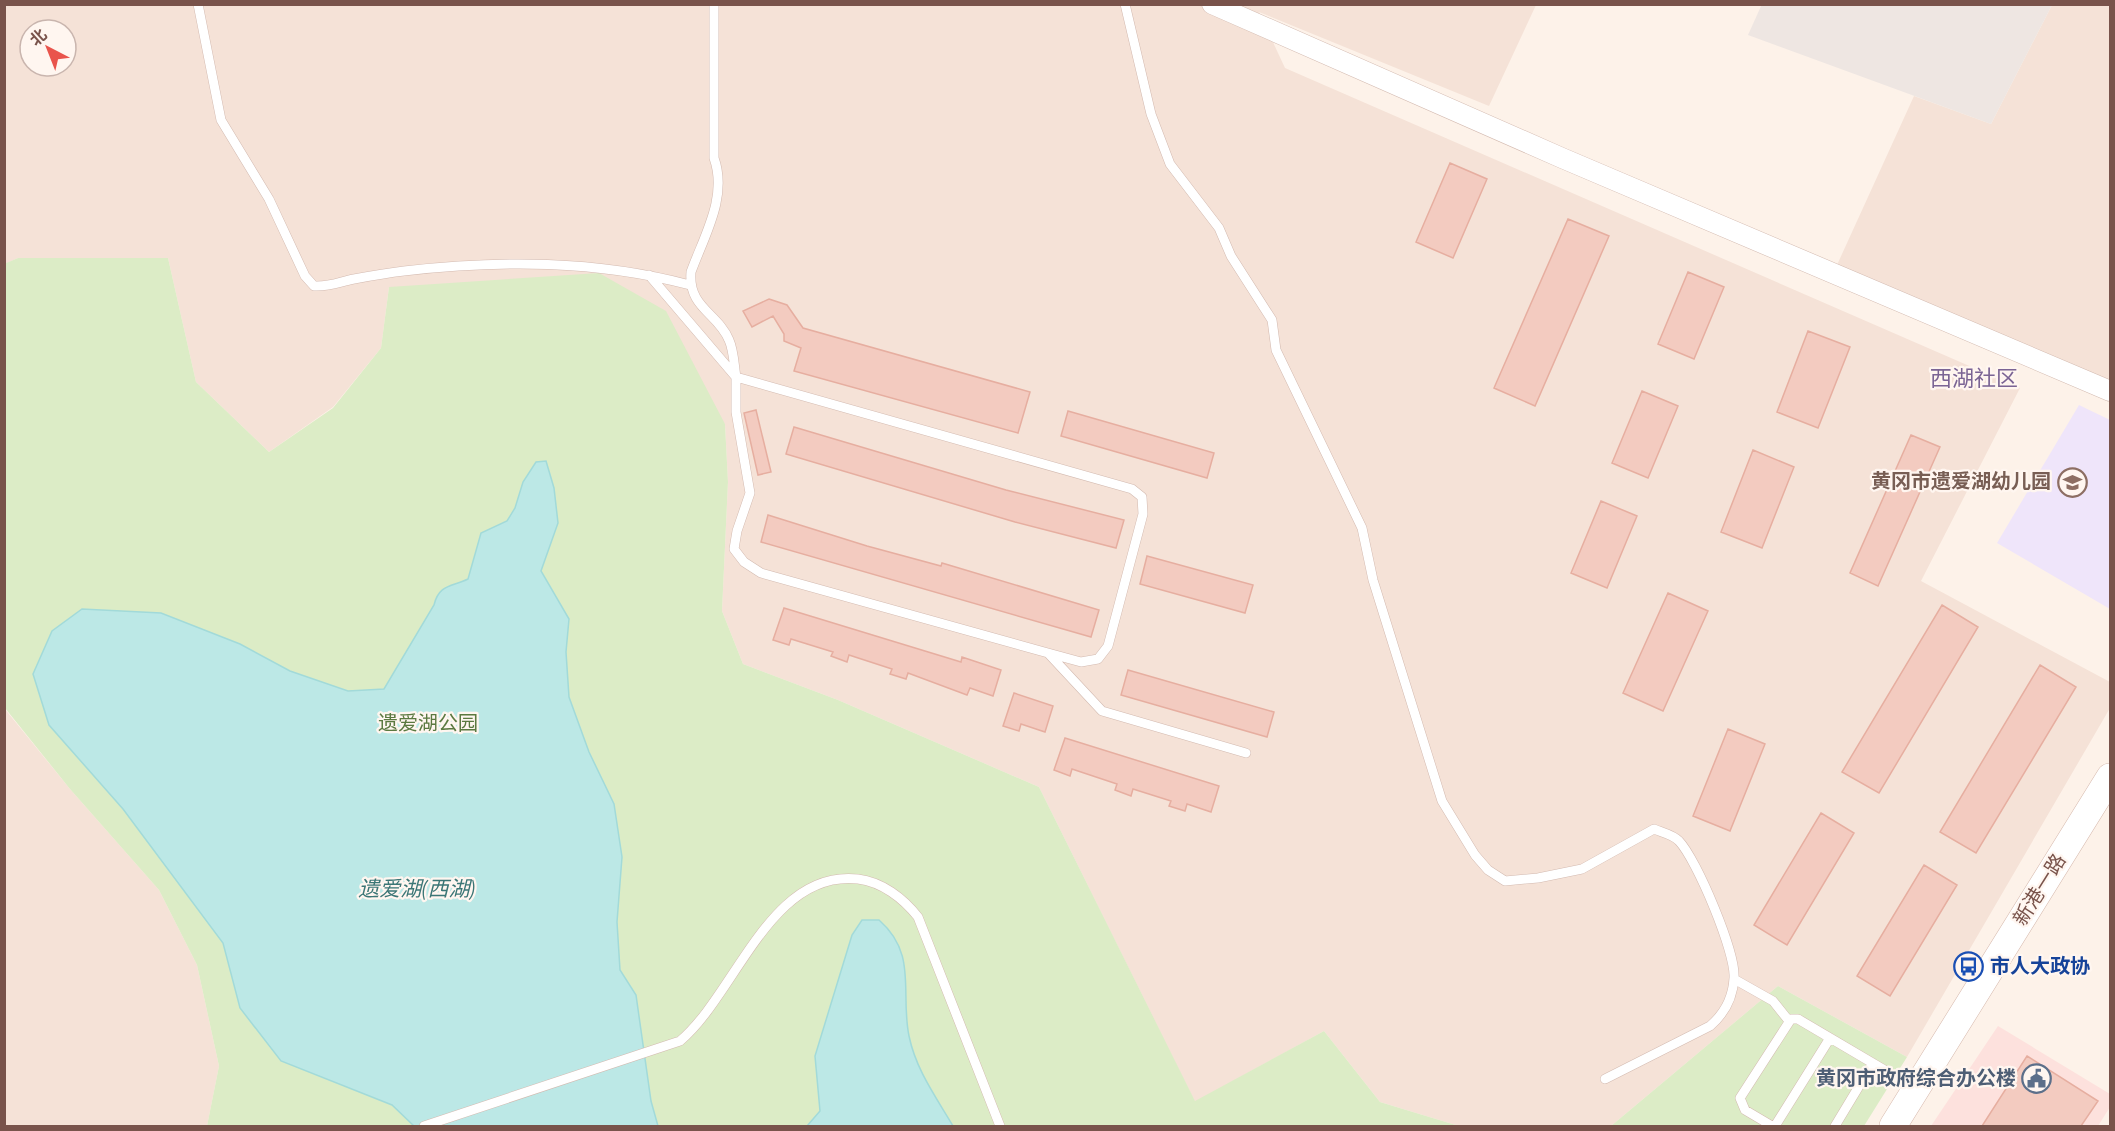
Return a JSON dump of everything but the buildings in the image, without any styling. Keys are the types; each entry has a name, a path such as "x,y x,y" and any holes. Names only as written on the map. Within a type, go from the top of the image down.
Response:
{"main road":[{"name":"新港一路","path":"1893,1126 2110,777"}],"street":[{"path":"1212,4 1562,158 2110,391"}],"lane":[{"path":"198,4 221,120 269,199 305,276 314,286 330,287 351,279 403,272 501,263 576,265 649,275 690,285"},
{"path":"649,275 736,377 1132,489 1142,497 1143,514 1108,646 1098,659 1081,662 761,573 744,562 734,549 737,531 750,493 736,412 736,377 729,339 695,299 690,285 691,272 720,193 720,174 714,158 714,4"},
{"path":"1125,4 1151,114 1170,164 1219,228 1231,256 1272,320 1276,350 1362,528 1373,580 1442,801 1475,855 1488,870 1505,880 1538,878 1582,869 1654,829 1678,840 1703,882 1733,960 1734,979 1724,1013 1710,1026 1605,1079"},
{"path":"1048,653 1102,711 1246,753"},
{"path":"424,1126 670,1046 687,1035 701,1020 776,914 794,896 834,880 875,882 909,905 918,917 1000,1126"},
{"path":"1734,979 1773,1002 1789,1021"},
{"path":"1830,1038 1773,1126 1745,1110 1740,1098 1789,1021 1798,1019 1916,1089"},
{"path":"1835,1126 1873,1063"}],"shaded area":[{"path":"1762,4 2052,5 1991,124 1748,35"},
{"path":"4,5 1536,5 1489,106 1259,12 1285,68 2020,388 1921,581 2110,682 2110,708 1907,1057 1778,986 1611,1126 1459,1126 1380,1102 1324,1031 1195,1102 1039,787 838,700 743,664 722,611 728,482 725,424 389,287 381,348 333,407 269,452 196,382 168,258 18,258 5,264"},
{"path":"2052,5 2110,5 2110,381 1837,265 1914,96 1991,124"},
{"name":"黄冈市遗爱湖幼儿园","path":"2079,405 2110,420 2110,609 1997,543"},
{"path":"4,708 70,789 159,890 197,965 219,1066 207,1126 5,1126"},
{"path":"1998,1026 2110,1094 2110,1107 2098,1126 1931,1126"}],"green space":[{"name":"遗爱湖公园","path":"18,258 168,258 196,382 269,452 333,408 381,348 389,287 599,273 666,311 725,424 728,482 722,611 743,664 838,700 1039,787 1195,1101 1324,1031 1380,1102 1459,1126 207,1126 219,1066 197,965 159,890 70,789 5,708 4,264"},
{"path":"1778,986 1907,1057 1864,1126 1611,1126"}],"water":[{"name":"遗爱湖(西湖)","path":"546,461 554,488 558,523 541,571 569,619 566,652 569,697 589,752 614,804 622,857 617,922 620,970 636,995 651,1101 658,1126 414,1126 392,1105 281,1061 240,1008 223,943 123,809 49,725 33,674 52,631 82,609 161,613 240,644 290,671 348,691 384,689 439,593 447,587 468,579 481,533 507,521 515,508 523,482 536,462"},
{"path":"862,920 879,920 899,946 905,974 907,1020 912,1048 927,1083 953,1126 807,1126 820,1111 815,1056 852,935"}],"place":[{"name":"黄冈市遗爱湖幼儿园","path":"2072,482"},
{"name":"市人大政协","path":"1969,967"},
{"name":"黄冈市政府综合办公楼","path":"2037,1079"}],"district":[{"name":"西湖社区","path":"1974,379"}]}
